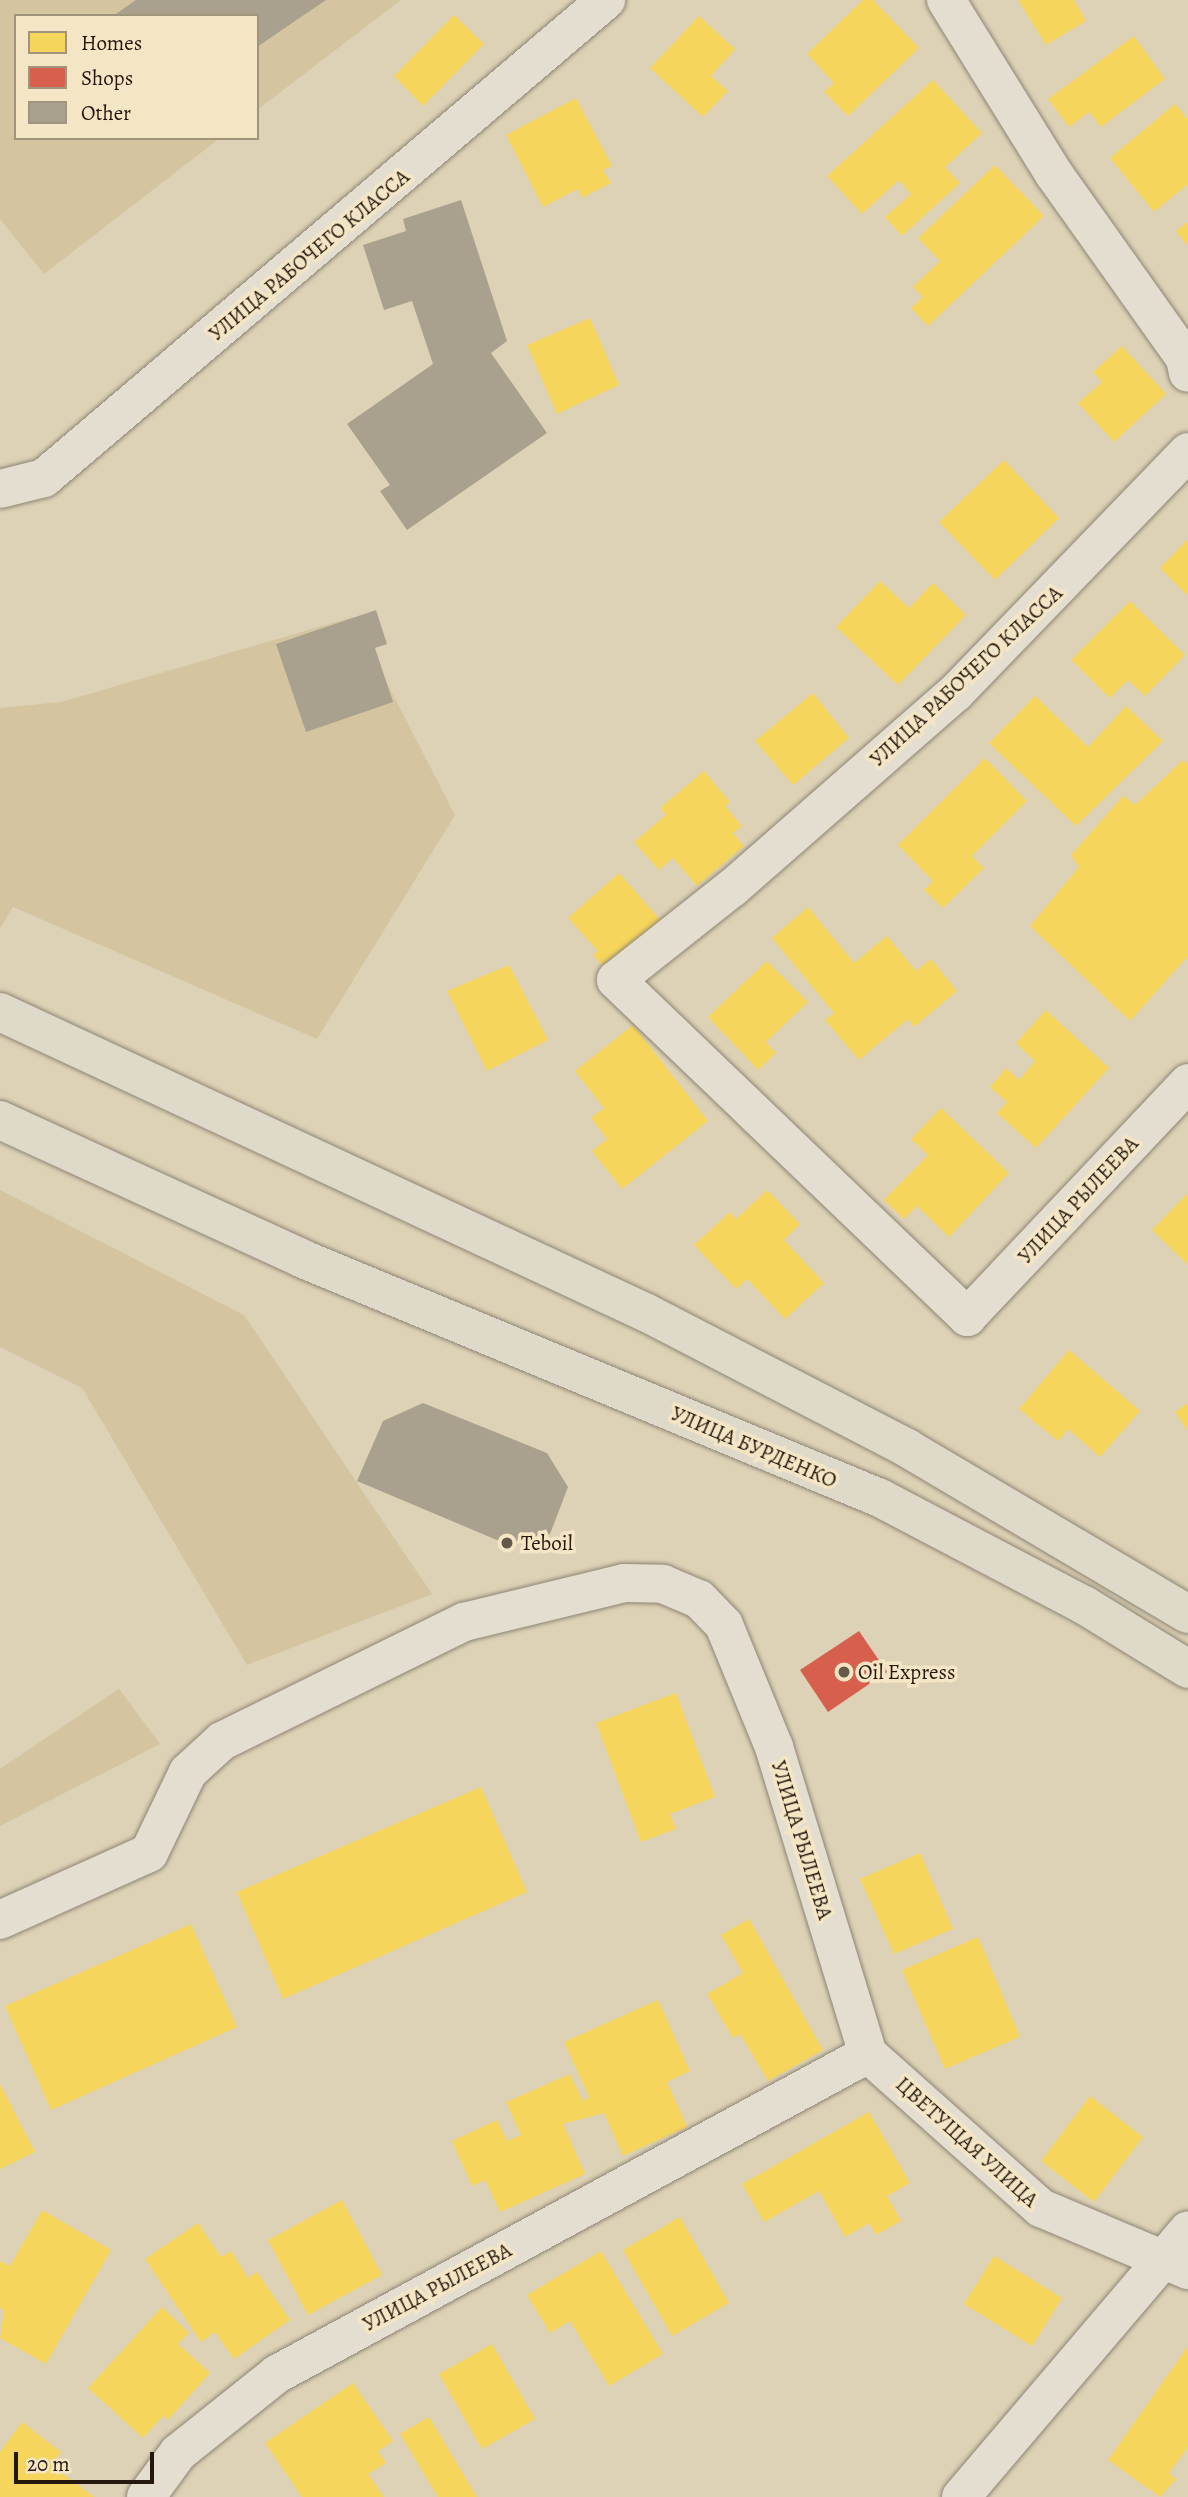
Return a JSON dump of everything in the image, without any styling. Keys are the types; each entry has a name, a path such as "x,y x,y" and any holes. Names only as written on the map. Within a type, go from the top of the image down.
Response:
{"main road":[{"path":"0,1012 647,1313 907,1448 1188,1614"},
{"name":"УЛИЦА БУРДЕНКО","path":"0,1120 303,1258 880,1498 1084,1605 1188,1669"}],"street":[{"name":"УЛИЦА РАБОЧЕГО КЛАССА","path":"0,489 44,478 606,0"},
{"path":"946,0 1054,173 1185,358 1188,373"},
{"name":"УЛИЦА РАБОЧЕГО КЛАССА","path":"967,1317 617,980 732,888 955,693 1188,452"},
{"name":"УЛИЦА РЫЛЕЕВА","path":"967,1317 1188,1083"},
{"name":"УЛИЦА РЫЛЕЕВА","path":"0,1920 149,1853 188,1772 222,1741 464,1622 624,1583 663,1584 699,1598 724,1625 774,1747 868,2054 277,2374 178,2453 146,2497"},
{"name":"ЦВЕТУЩАЯ УЛИЦА","path":"868,2054 1041,2208 1176,2265"},
{"path":"961,2497 1176,2265 1188,2230"}],"shaded area":[{"path":"0,0 401,0 259,108 259,14 14,14 14,140 217,140 44,274 0,219"},
{"path":"353,617 455,815 317,1039 13,907 0,928 0,708 61,702"},
{"path":"0,1190 244,1315 432,1594 247,1665 82,1388 0,1347"},
{"path":"119,1689 160,1744 0,1826 0,1769"}],"building: Homes":[{"path":"863,0 873,0 919,48 848,116 824,92 834,83 807,54"},
{"path":"1018,0 1074,0 1086,21 1046,45"},
{"path":"454,15 484,44 423,106 394,76"},
{"path":"699,16 735,49 711,76 728,91 703,117 650,68"},
{"path":"1134,36 1165,79 1101,127 1089,112 1069,127 1048,99"},
{"path":"933,80 982,133 945,167 960,183 902,236 885,217 911,194 899,180 862,214 827,176"},
{"path":"576,98 612,166 603,170 611,183 582,198 578,189 543,207 506,135"},
{"path":"1175,104 1188,120 1188,184 1154,212 1110,158"},
{"path":"995,165 1044,216 928,326 911,308 923,297 913,287 940,261 918,238"},
{"path":"1188,222 1188,246 1176,231"},
{"path":"590,318 619,385 557,414 527,345"},
{"path":"1122,346 1166,394 1114,442 1078,403 1102,382 1093,372"},
{"path":"1004,460 1059,518 995,580 939,522"},
{"path":"1188,539 1188,596 1160,568"},
{"path":"880,581 909,608 933,583 966,615 898,685 836,627"},
{"path":"1130,601 1185,655 1145,696 1128,680 1110,698 1071,660"},
{"path":"813,693 849,738 793,785 755,741"},
{"path":"1035,696 1088,747 1126,706 1163,741 1076,826 989,743"},
{"path":"985,758 1027,801 972,856 984,868 943,908 924,890 933,881 898,845"},
{"path":"1183,760 1188,764 1188,956 1130,1021 1030,926 1079,867 1071,855 1123,796 1135,805"},
{"path":"704,771 730,802 725,806 742,826 733,833 744,846 697,886 673,858 659,870 634,842 666,815 660,808"},
{"path":"619,873 664,924 609,973 593,955 598,951 568,918"},
{"path":"808,907 854,963 887,936 916,971 931,959 957,991 914,1027 908,1019 859,1060 825,1020 834,1013 772,938"},
{"path":"767,961 808,1002 766,1042 776,1053 758,1070 708,1017"},
{"path":"509,965 548,1040 487,1071 447,991"},
{"path":"1046,1010 1109,1068 1036,1148 997,1113 1007,1102 990,1087 1006,1068 1019,1080 1035,1061 1016,1043"},
{"path":"633,1025 708,1121 622,1189 592,1151 607,1139 591,1118 604,1108 575,1071"},
{"path":"941,1108 1009,1173 949,1237 917,1206 904,1219 884,1200 928,1155 911,1139"},
{"path":"767,1190 800,1224 784,1240 824,1283 785,1319 747,1279 736,1289 694,1245 730,1212 736,1219"},
{"path":"1188,1193 1188,1265 1152,1230"},
{"path":"1069,1350 1140,1411 1100,1457 1068,1429 1058,1441 1019,1409"},
{"path":"1188,1403 1188,1431 1175,1412"},
{"path":"676,1693 715,1797 670,1814 676,1829 641,1842 596,1723"},
{"path":"481,1787 527,1892 283,1999 237,1892"},
{"path":"920,1853 953,1929 894,1954 860,1879"},
{"path":"749,1919 823,2050 768,2081 740,2034 733,2038 707,1994 743,1973 721,1935"},
{"path":"191,1924 237,2027 51,2110 5,2006"},
{"path":"978,1937 1020,2037 945,2069 902,1970"},
{"path":"658,2000 690,2071 667,2082 687,2127 623,2156 604,2113 563,2124 585,2174 500,2212 485,2180 472,2186 452,2141 497,2120 507,2141 521,2135 506,2102 570,2074 583,2101 589,2097 564,2042"},
{"path":"0,2084 35,2152 0,2169"},
{"path":"1090,2096 1143,2137 1094,2202 1041,2161"},
{"path":"869,2112 910,2183 887,2196 901,2221 876,2235 869,2223 845,2237 819,2191 764,2222 742,2184"},
{"path":"342,2200 382,2275 308,2315 268,2240"},
{"path":"42,2210 111,2250 46,2364 0,2338 4,2310 0,2308 0,2261 10,2266"},
{"path":"680,2217 729,2303 672,2336 623,2250"},
{"path":"198,2223 221,2257 231,2251 248,2278 257,2272 290,2320 234,2359 215,2332 201,2342 145,2259"},
{"path":"601,2251 663,2354 609,2386 570,2321 550,2333 527,2295"},
{"path":"994,2256 1062,2298 1032,2346 964,2304"},
{"path":"162,2307 189,2333 178,2344 210,2373 168,2420 163,2416 143,2438 88,2388"},
{"path":"492,2344 535,2419 482,2449 439,2374"},
{"path":"1188,2346 1188,2447 1169,2473 1176,2479 1160,2497 1108,2460"},
{"path":"353,2383 393,2441 378,2451 386,2463 368,2474 384,2497 302,2497 265,2443"},
{"path":"429,2417 477,2497 438,2497 400,2434"},
{"path":"22,2422 61,2452 51,2465 94,2497 0,2497 0,2452"}],"building: Shops":[{"path":"859,1631 887,1672 828,1712 800,1670"}],"building: Other":[{"path":"136,0 326,0 259,46 259,14 116,14"},
{"path":"461,200 507,341 491,353 547,433 407,530 380,491 390,485 347,424 433,364 412,301 384,310 363,245 406,231 403,219"},
{"path":"376,610 387,644 375,648 393,702 306,732 276,644"},
{"path":"423,1403 547,1453 568,1487 550,1534 504,1543 357,1481 383,1421"}],"place":[{"name":"Teboil","path":"507,1543"},
{"name":"Oil Express","path":"844,1672"}]}
